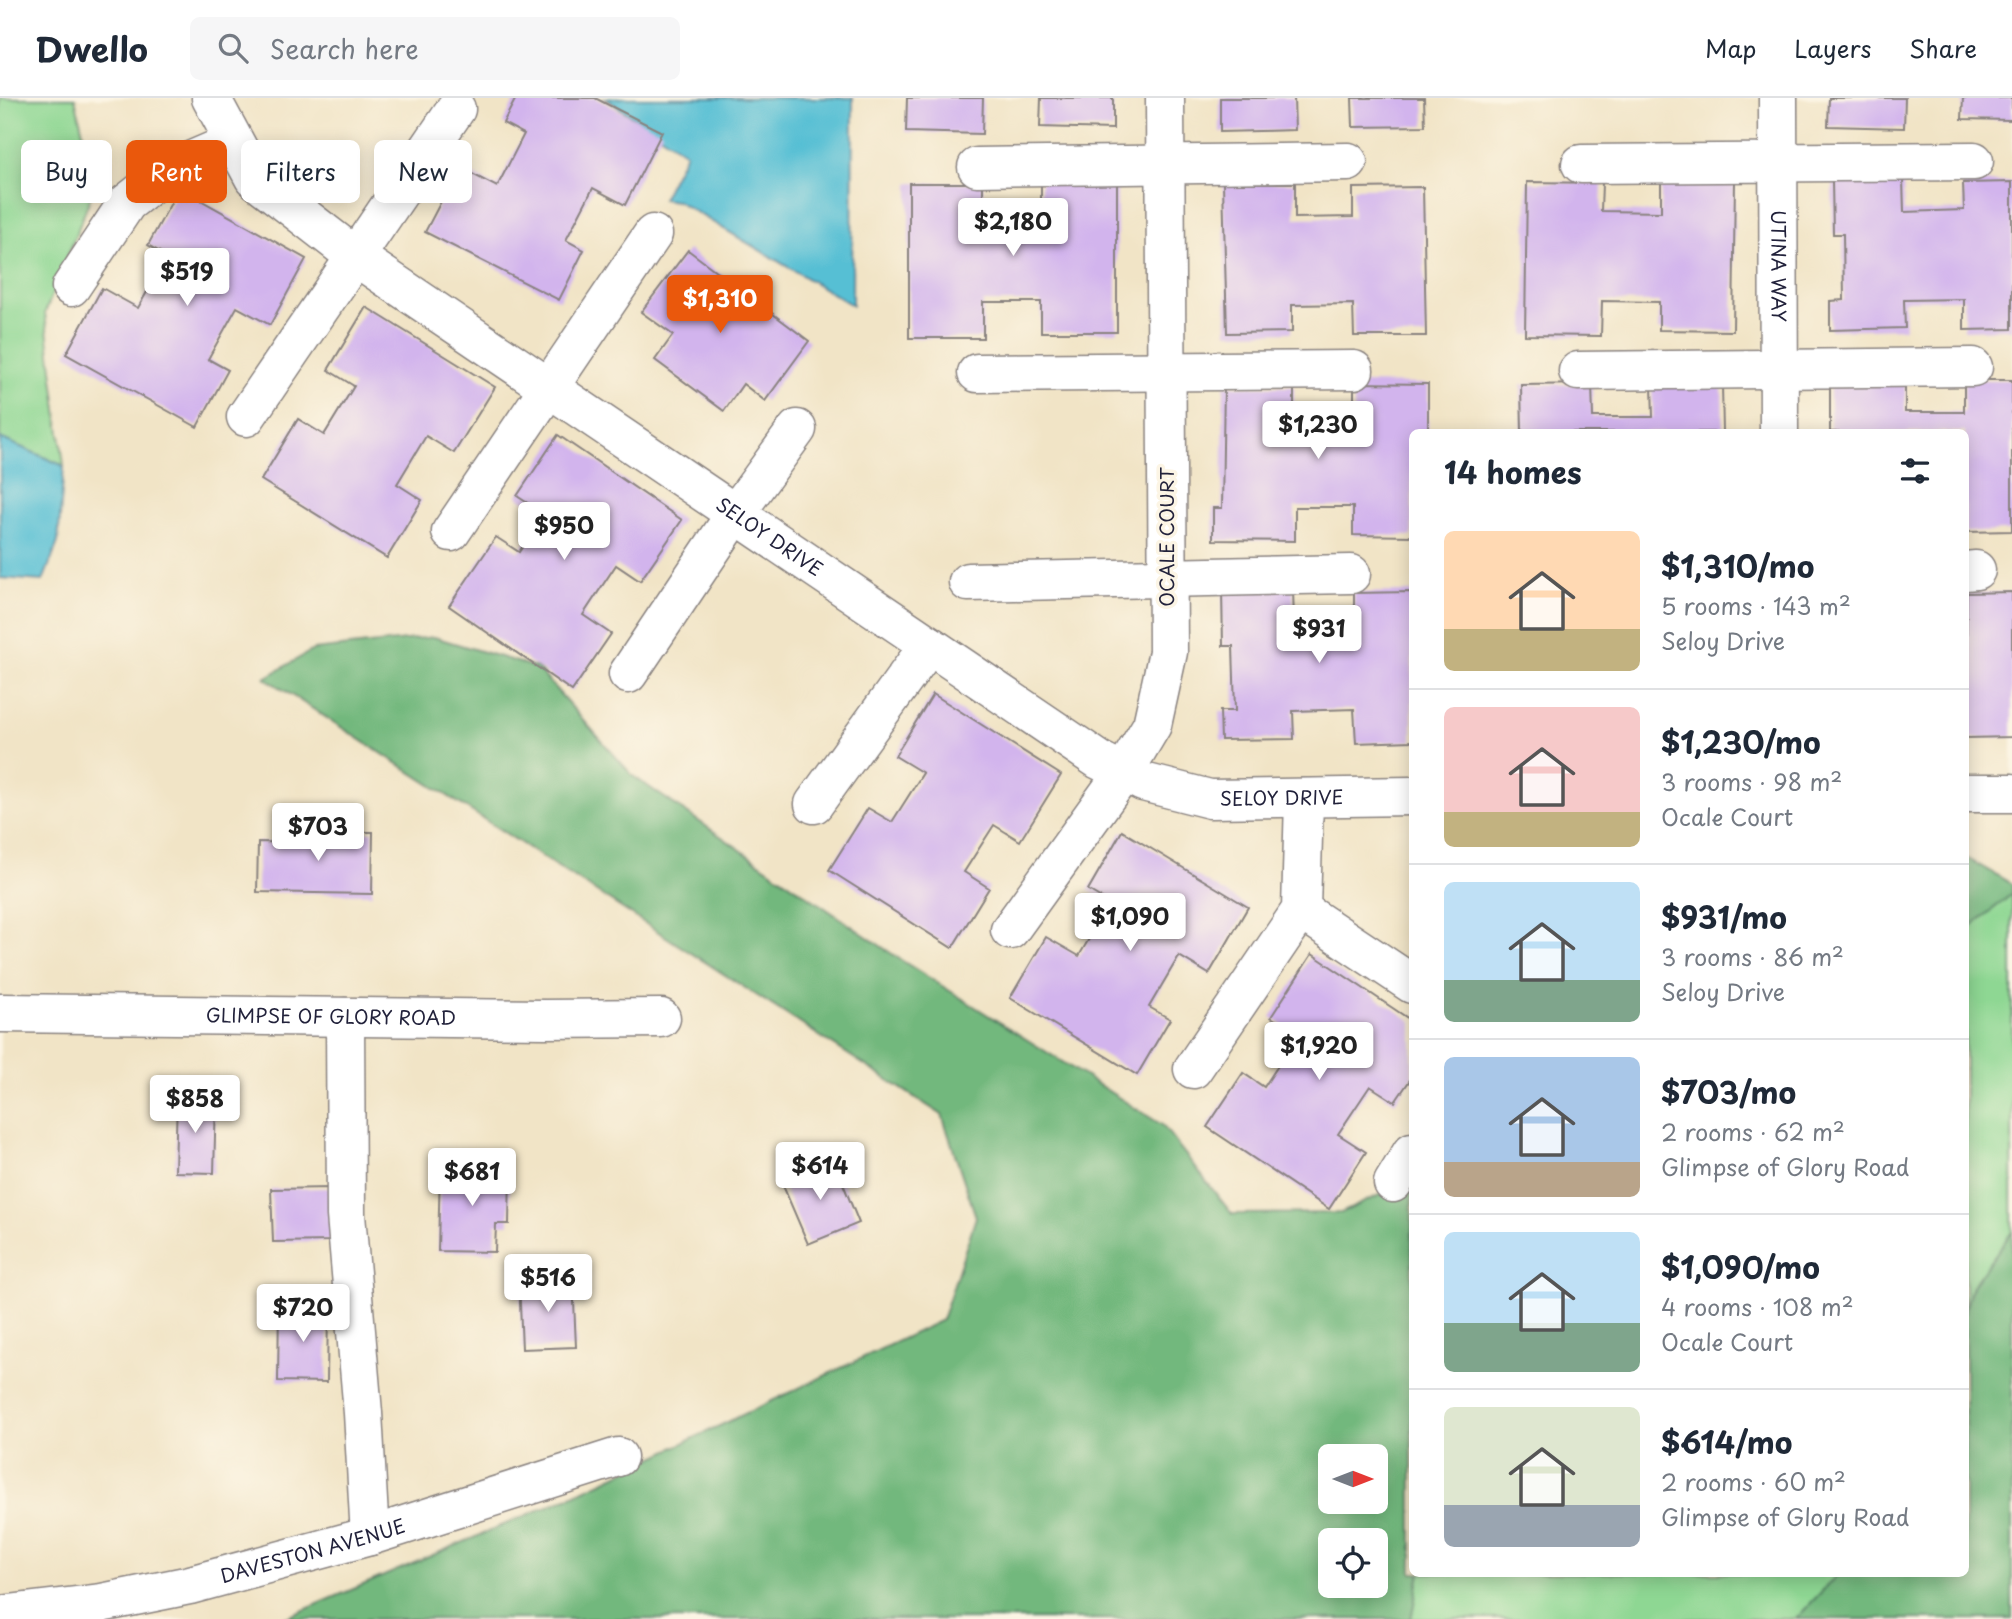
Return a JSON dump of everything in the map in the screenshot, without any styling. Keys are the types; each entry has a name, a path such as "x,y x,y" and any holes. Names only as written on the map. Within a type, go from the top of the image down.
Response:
{"street":[{"name":"SELOY DRIVE","path":"211,98 254,178 356,257 1099,760 1143,782 1210,799 1409,796"},
{"name":"OCALE COURT","path":"1010,930 1124,772 1153,724 1161,691 1168,652 1165,98"},
{"name":"UTINA WAY","path":"1778,98 1779,429"},
{"path":"246,417 456,109"},
{"path":"71,287 127,203 169,170 234,142"},
{"path":"1581,164 1974,160"},
{"path":"977,167 1348,162"},
{"path":"451,531 653,234"},
{"path":"1578,371 1973,367"},
{"path":"977,373 1354,370"},
{"path":"628,674 736,513 797,429"},
{"path":"968,582 1351,573"},
{"path":"814,804 929,645"},
{"path":"1969,793 2012,793"},
{"path":"1193,1069 1301,910 1304,798"},
{"path":"1301,910 1409,982"},
{"name":"GLIMPSE OF GLORY ROAD","path":"0,1013 661,1018"},
{"path":"345,1017 346,1215 363,1413 370,1536"},
{"name":"DAVESTON AVENUE","path":"0,1615 101,1603 190,1585 370,1536 618,1457"}],"green space":[{"path":"0,98 75,98 85,140 21,140 21,203 88,203 45,313 64,466 0,438"},
{"path":"434,637 537,668 633,776 901,960 1162,1125 1232,1214 1341,1213 1409,1181 1409,1577 1419,1577 1411,1619 283,1619 574,1495 942,1320 976,1217 942,1115 265,678 313,650"},
{"path":"1969,859 2012,884 2012,894 1969,928"},
{"path":"2012,894 2012,1232 1972,1286 1969,1296 1969,928"},
{"path":"2012,1232 2012,1619 1796,1619 1835,1577 1969,1577 1969,1296 1972,1286"},
{"path":"1419,1577 1835,1577 1796,1619 1411,1619"}],"water":[{"path":"605,98 853,98 852,305 677,201 662,199 686,153"},
{"path":"0,438 64,466 58,542 43,581 0,578"}],"building":[{"path":"516,98 595,98 662,132 625,205 593,188 566,240 584,250 559,300 425,232 440,203 472,203 472,174 497,187 524,134 503,123"},
{"path":"907,98 983,98 982,134 906,132"},
{"path":"1041,98 1113,98 1113,129 1040,127"},
{"path":"1220,98 1294,98 1295,130 1220,132"},
{"path":"1352,98 1424,98 1425,126 1353,127"},
{"path":"1829,98 1905,98 1904,128 1828,126"},
{"path":"1963,98 2012,98 2012,120 1962,119"},
{"path":"1041,179 1117,179 1117,332 1041,332 1041,302 983,302 983,338 909,338 909,183 983,183 983,212 1041,212"},
{"path":"1661,179 1735,179 1733,331 1659,330 1659,302 1602,301 1601,336 1525,335 1527,182 1602,183 1601,211 1661,212"},
{"path":"1903,179 1904,212 1964,210 1963,183 2012,182 2012,329 1964,330 1964,299 1904,300 1905,328 1830,330 1830,301 1844,300 1843,234 1833,234 1832,180"},
{"path":"1223,183 1295,183 1295,218 1353,217 1353,188 1423,187 1426,336 1354,336 1353,304 1292,305 1292,332 1227,333"},
{"path":"171,203 206,203 306,259 270,325 237,307 208,359 228,370 197,427 66,354 102,288 138,308 167,256 148,245"},
{"path":"688,250 809,341 765,401 743,384 724,411 655,360 673,335 641,312"},
{"path":"366,307 495,387 454,453 426,436 397,484 422,500 387,558 261,480 298,419 324,435 354,386 328,370"},
{"path":"1964,380 2012,380 2012,531 1969,532 1969,429 1830,429 1830,385 1905,384 1905,412 1964,412"},
{"path":"1354,383 1428,384 1428,429 1409,429 1409,536 1353,535 1353,507 1295,507 1295,541 1213,540 1213,508 1222,508 1224,386 1294,387 1294,417 1354,418"},
{"path":"1592,384 1593,417 1653,417 1652,386 1722,385 1723,429 1522,429 1521,385"},
{"path":"558,435 682,520 640,581 616,565 583,615 611,634 572,691 449,606 496,537 519,552 544,514 517,496"},
{"path":"1293,588 1294,622 1354,621 1354,593 1409,592 1409,741 1356,743 1354,709 1293,711 1294,739 1221,740 1220,711 1235,711 1233,646 1223,646 1222,590"},
{"path":"2012,592 2012,737 1969,738 1969,593"},
{"path":"933,694 1061,775 1020,841 994,825 964,872 989,888 952,948 829,870 868,808 892,822 923,773 895,756"},
{"path":"304,824 337,824 337,832 373,832 372,894 257,892 258,842 304,843"},
{"path":"1122,831 1248,907 1209,974 1179,956 1149,1007 1170,1019 1137,1075 1010,998 1046,937 1079,956 1110,903 1088,890"},
{"path":"1312,954 1409,1019 1409,1081 1395,1102 1370,1086 1338,1134 1366,1152 1329,1209 1207,1127 1243,1073 1264,1087 1298,1035 1271,1017"},
{"path":"177,1097 216,1099 214,1173 175,1172"},
{"path":"833,1159 859,1223 808,1244 781,1181"},
{"path":"440,1167 510,1169 509,1224 496,1224 495,1252 438,1251"},
{"path":"331,1188 332,1241 273,1242 271,1189"},
{"path":"573,1278 576,1347 522,1349 519,1280"},
{"path":"279,1305 328,1306 327,1382 278,1381"}]}
